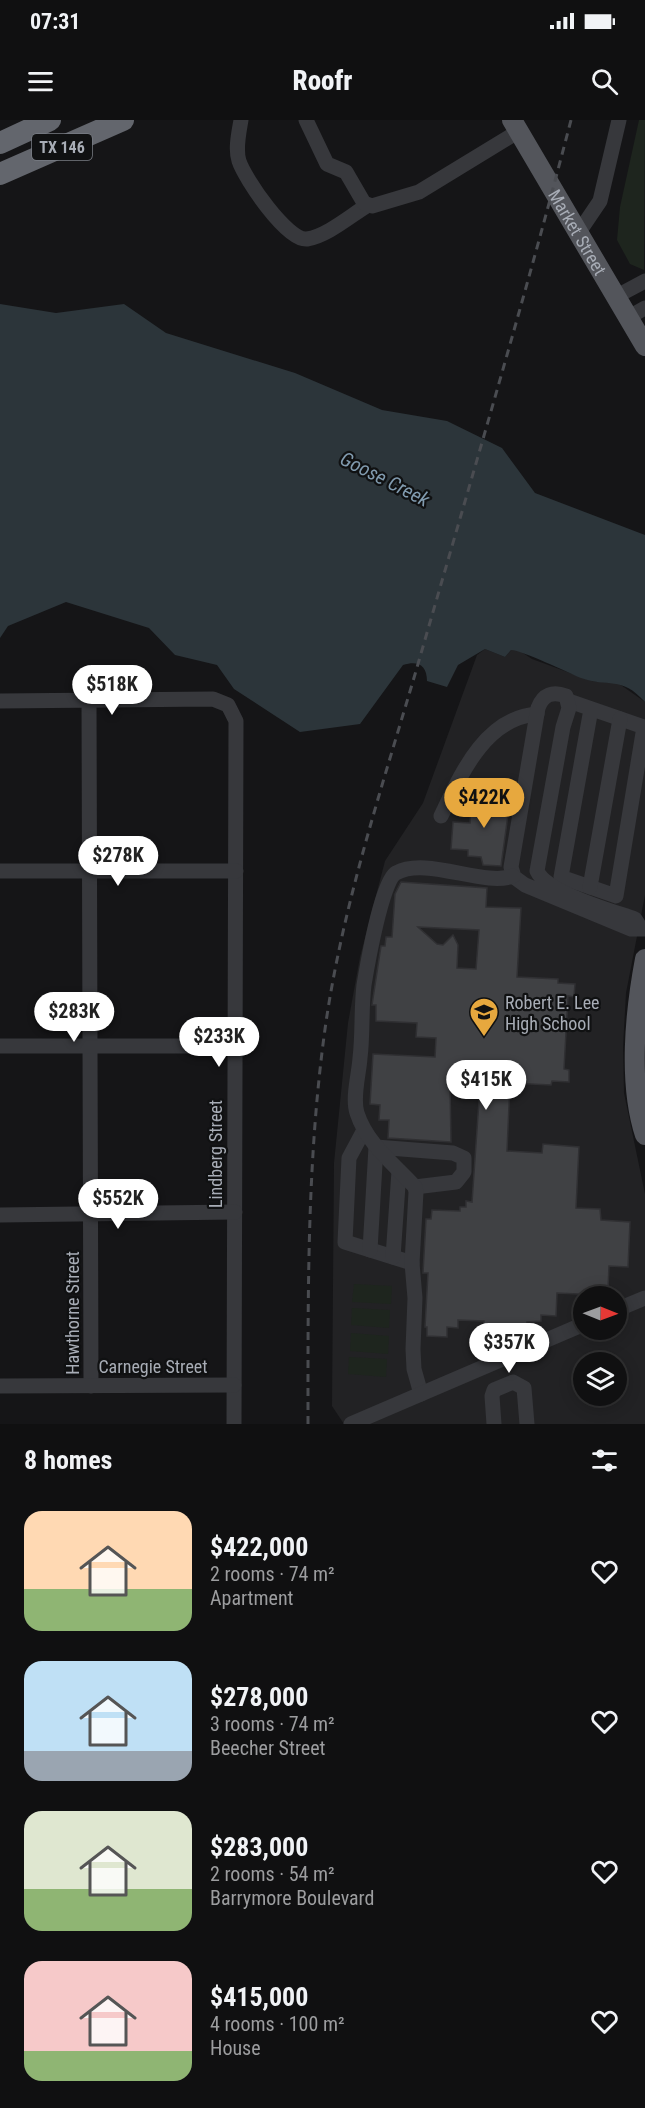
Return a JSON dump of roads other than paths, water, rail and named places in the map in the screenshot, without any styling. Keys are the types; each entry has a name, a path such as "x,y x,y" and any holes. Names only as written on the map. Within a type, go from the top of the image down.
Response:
{"highway":[{"name":"TX 146","path":"0,142 50,120"},
{"name":"TX 146","path":"0,174 123,120"}],"main road":[{"name":"Market Street","path":"516,126 617,296 637,313 645,346"},
{"path":"645,959 638,995 641,1027 636,1081 645,1135"}],"street":[{"path":"241,120 239,161 275,218 296,237 306,239 318,235 368,205 378,207 419,192 516,126"},
{"path":"306,120 327,164 346,172 368,205"},
{"path":"579,231 600,201 619,120"},
{"path":"617,296 645,281"},
{"path":"513,876 511,867 537,714 540,702 552,693 566,696 569,702 537,871 540,878 590,887 616,896 644,727 569,702"},
{"name":"Lindberg Street","path":"89,700 213,699 228,705 236,721 234,1424"},
{"path":"0,701 89,700"},
{"name":"Hawthorne Street","path":"89,700 92,1386"},
{"path":"558,882 591,709"},
{"path":"441,816 462,773 486,740 505,723 522,716 537,714"},
{"path":"590,887 620,719"},
{"path":"421,1394 414,1369 415,1298 412,1263 415,1187 376,1147 364,1130 356,1110 364,987 391,877 403,870 418,868 489,877 513,876 525,885 631,929 642,928"},
{"path":"0,871 236,871"},
{"path":"558,882 635,920 642,928"},
{"path":"0,1046 235,1046"},
{"path":"364,1130 349,1158 345,1242 412,1263"},
{"path":"376,1147 453,1153 464,1158 464,1172 456,1182 415,1187"},
{"path":"370,1250 376,1147"},
{"path":"393,1257 399,1172"},
{"path":"0,1215 235,1212"},
{"path":"627,1305 645,1298"},
{"path":"351,1424 573,1329"},
{"path":"494,1424 494,1390 513,1382 524,1388 527,1424"},
{"name":"Carnegie Street","path":"0,1386 234,1385"}],"water":[{"name":"Goose Creek","path":"0,304 56,313 124,304 166,333 295,373 382,410 447,421 502,448 535,493 645,535 645,702 629,688 621,685 581,678 516,651 511,650 505,657 485,649 458,665 447,687 427,681 421,665 413,663 403,665 360,724 300,732 234,689 217,665 175,655 149,628 66,602 8,626 0,638"}],"railway":[{"path":"308,1424 309,1273 315,1122 326,1022 343,931 366,841 535,256 571,120"}],"place":[{"name":"Robert E. Lee High School","path":"484,1038"}]}
